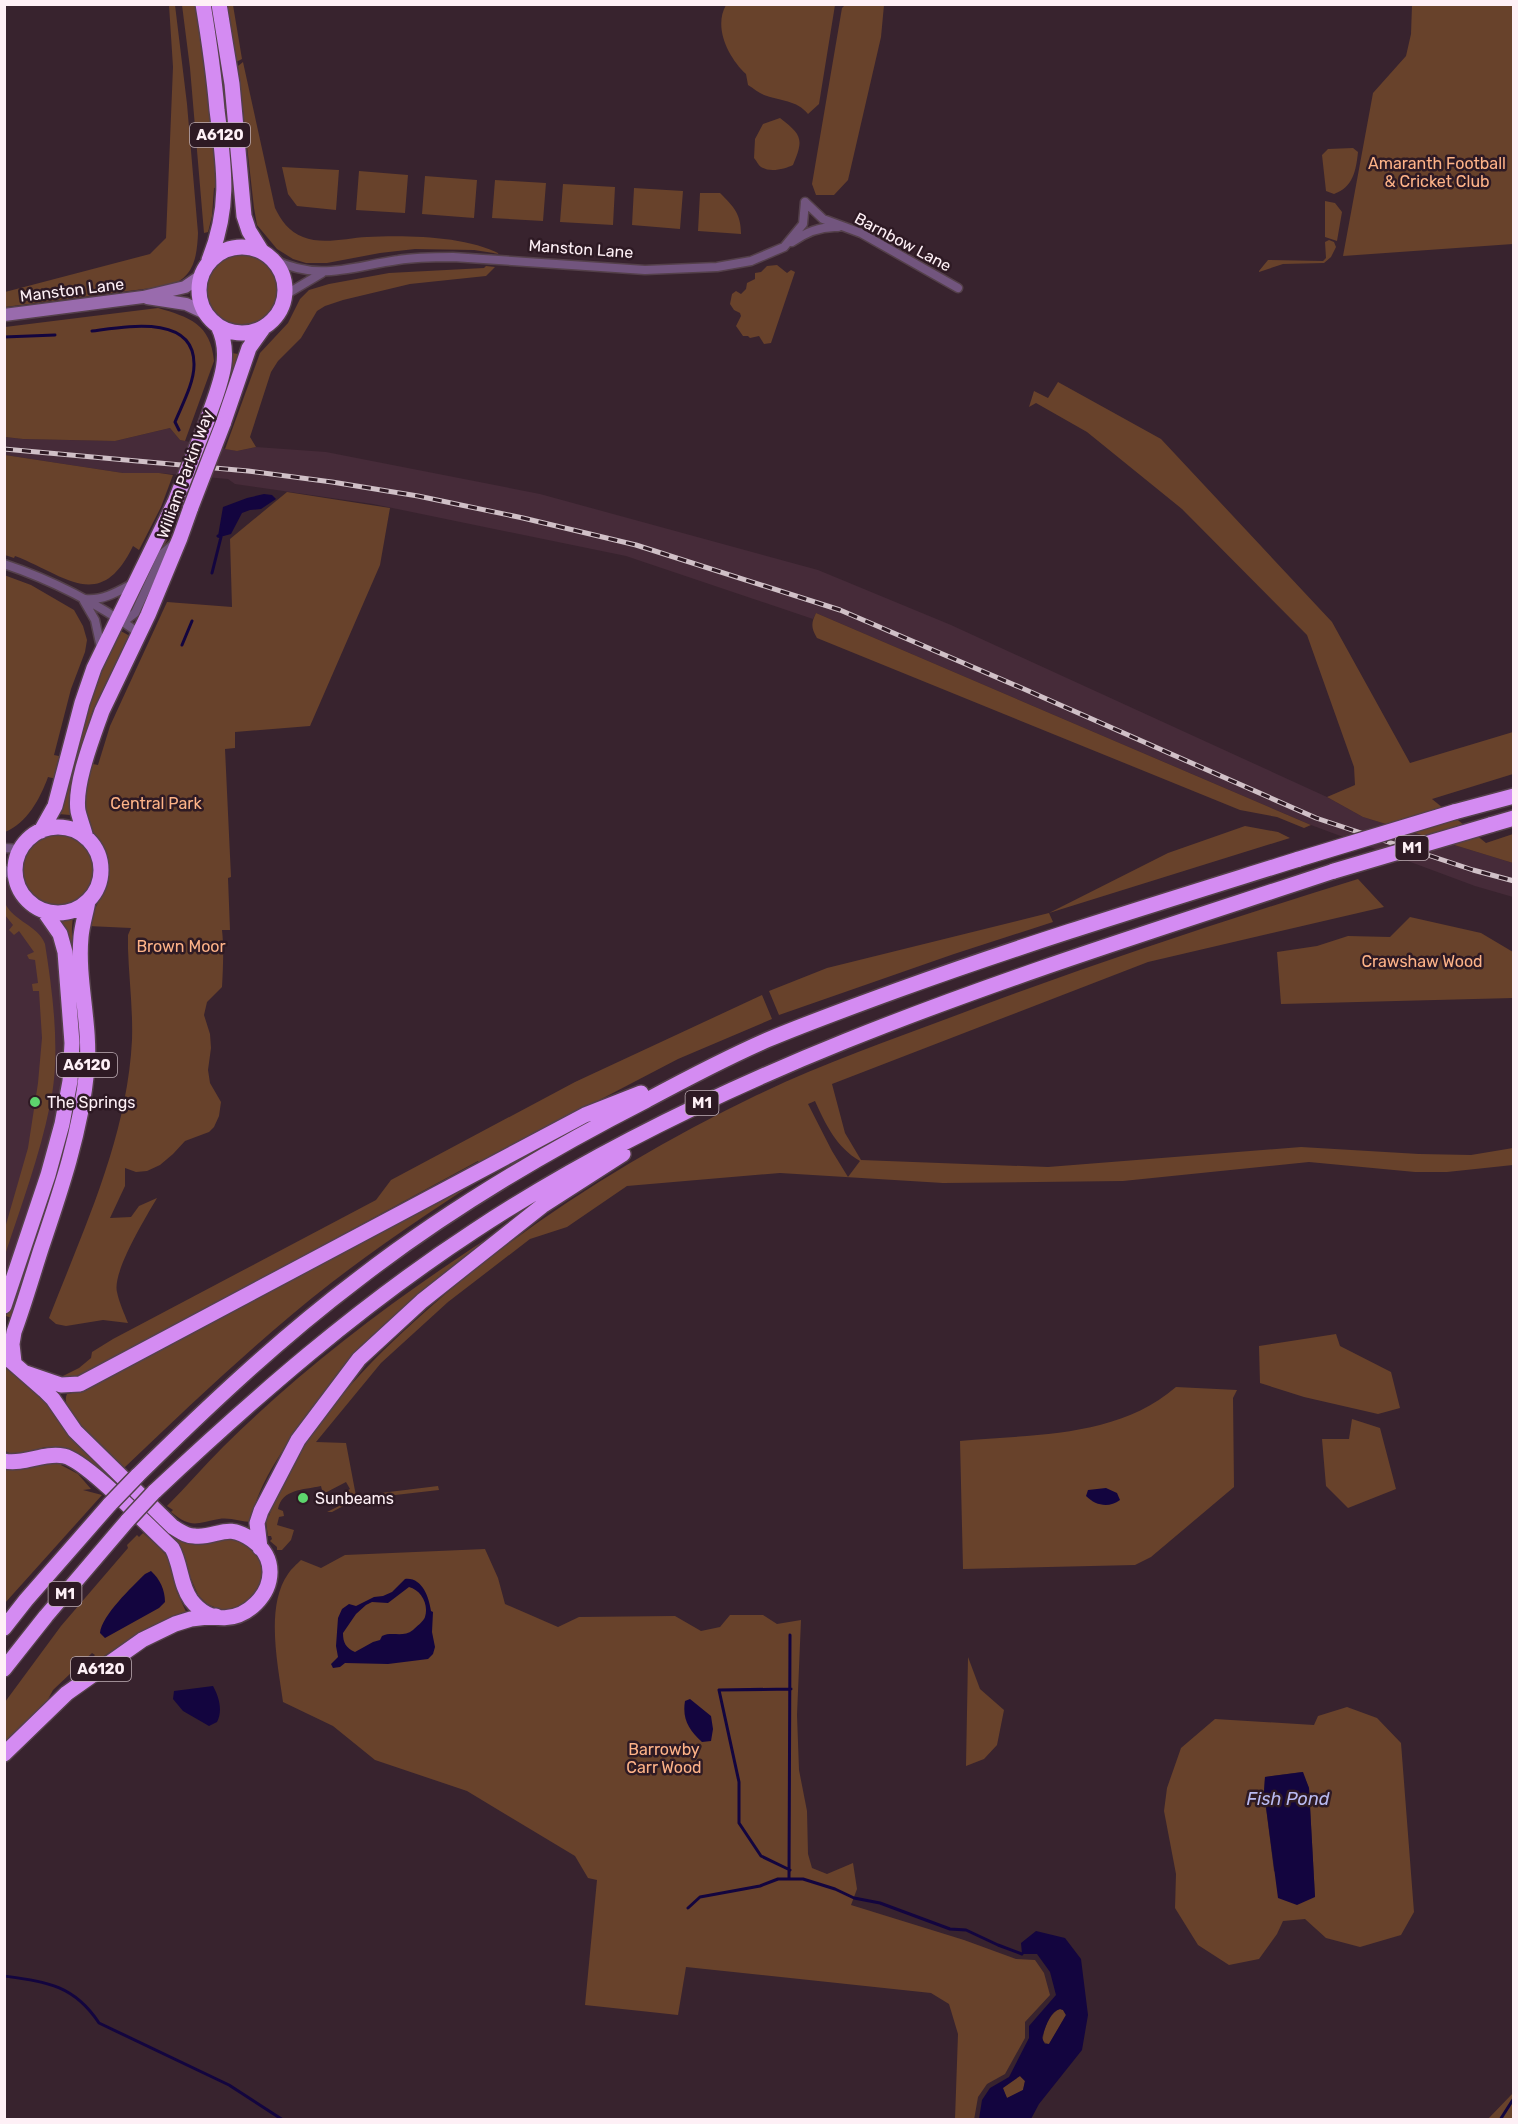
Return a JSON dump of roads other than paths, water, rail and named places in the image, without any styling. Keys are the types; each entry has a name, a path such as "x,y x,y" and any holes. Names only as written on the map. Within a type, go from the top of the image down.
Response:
{"highway":[{"name":"A6120","path":"203,4 211,48 225,190 222,217 204,270"},
{"name":"A6120","path":"219,4 232,84 244,216 249,231 267,255"},
{"path":"249,248 267,255 282,276 285,295 278,313 264,327 253,332 229,332 218,326 205,313 200,302 198,289 204,270 221,253 229,249 249,248"},
{"name":"William Parkin Way","path":"41,831 55,806 82,703 100,654 120,620 175,502 207,421 226,358 224,337 218,326"},
{"name":"William Parkin Way","path":"86,838 78,809 79,788 102,711 180,538 249,348 264,327"},
{"name":"M1","path":"26,1373 61,1386 81,1384 585,1115 708,1068 788,1032 948,972 1299,859 1514,796"},
{"name":"M1","path":"4,1670 46,1616 154,1492 289,1369 387,1292 475,1230 582,1165 723,1092 837,1044 956,999 1334,871 1514,818"},
{"path":"53,827 76,831 94,847 99,857 100,881 96,892 79,908 68,912 44,911 33,905 23,895 16,880 15,870 21,849 32,836 41,831 53,827"},
{"name":"A6120","path":"9,1359 14,1332 63,1184 83,1103 88,1027 81,965 81,937 88,901"},
{"name":"A6120","path":"4,1306 48,1175 62,1124 70,1081 71,1023 65,952 60,934 44,911"},
{"name":"M1","path":"4,1628 110,1504 137,1476 202,1412 357,1279 457,1210 570,1140 708,1068"},
{"name":"M1","path":"261,1548 257,1523 261,1511 298,1440 359,1359 422,1300 542,1206 723,1092"},
{"path":"4,1461 23,1462 42,1456 62,1455 73,1459 89,1470 172,1548 177,1557 186,1592 198,1607 216,1616 227,1617 244,1613 258,1603 263,1596 269,1580 269,1571 261,1548 250,1538 237,1532 222,1531 193,1536 173,1527 75,1431 53,1399 9,1359"},
{"name":"A6120","path":"4,1755 67,1693 142,1640 190,1619 216,1616"}],"street":[{"name":"Manston Lane","path":"267,255 296,269 322,273 424,257 622,269 695,269 751,261 784,247 803,224 805,202"},
{"name":"Barnbow Lane","path":"805,202 823,219 875,241 958,288"},
{"path":"784,247 810,231 821,228 844,228"},
{"name":"Manston Lane","path":"4,315 143,297 185,287 204,270"},
{"name":"Manston Lane","path":"285,295 322,273"},
{"name":"Manston Lane","path":"143,297 186,304 205,313"},
{"path":"120,620 135,613 163,553 180,538"},
{"path":"4,564 47,580 82,598 139,633"},
{"path":"82,598 93,600 105,597 136,582"},
{"path":"82,598 95,620 101,644 100,654"},
{"path":"4,848 21,849"},
{"path":"4,869 16,880"}],"water":[{"path":"264,494 272,495 276,499 261,509 242,513 231,534 218,536 223,507"},
{"path":"1106,1488 1117,1493 1120,1500 1103,1505 1086,1496 1088,1490"},
{"path":"151,1571 161,1585 165,1602 159,1608 105,1638 100,1633 106,1618 145,1574"},
{"path":"405,1579 416,1581 424,1589 433,1612 432,1632 435,1647 433,1654 428,1659 388,1664 345,1663 333,1668 331,1664 338,1657 336,1646 338,1618 342,1609 349,1604 356,1606 374,1597 392,1592","holes":["409,1587 423,1598 426,1607 425,1617 413,1630 405,1634 382,1636 380,1640 355,1652 347,1647 343,1633 356,1614 366,1605 372,1602 388,1603"]},
{"path":"213,1686 220,1713 217,1722 209,1726 183,1711 173,1699 174,1691"},
{"path":"690,1699 711,1716 713,1729 711,1741 702,1742 688,1724 684,1707 685,1701"},
{"name":"Fish Pond","path":"1303,1772 1309,1788 1315,1897 1297,1905 1278,1898 1264,1792 1265,1777"},
{"path":"1036,1931 1065,1938 1081,1959 1088,2015 1082,2050 1039,2104 1031,2119 979,2119 982,2100 990,2088 1009,2077 1029,2038 1029,2026 1056,1995 1050,1972 1037,1954 1022,1954 1021,1943","holes":["1060,2009 1066,2015 1049,2044 1045,2044 1042,2038 1046,2025 1053,2013","1020,2076 1025,2081 1023,2090 1007,2098 1003,2088"]}],"waterway":[{"path":"92,331 122,327 155,327 171,330 183,337 191,348 194,365 190,386 175,422 179,430"},
{"path":"4,337 55,335"},
{"path":"212,573 221,537 218,536"},
{"path":"182,645 192,621"},
{"path":"789,1879 790,1635"},
{"path":"790,1870 761,1856 739,1823 739,1782 719,1690 791,1689"},
{"path":"688,1908 700,1897 760,1886 778,1879 803,1879 835,1889 854,1898 880,1903 950,1929 966,1930 1022,1954"},
{"path":"4,1976 58,1987 80,2000 99,2023 229,2085 283,2120"},
{"path":"1500,2120 1514,2098"}],"railway":[{"path":"4,449 248,471 332,482 418,496 636,545 840,610 1316,818 1473,870 1514,881"}],"place":[{"name":"The Springs","path":"35,1102"},
{"name":"Sunbeams","path":"303,1498"}],"park label":[{"name":"Amaranth Football & Cricket Club","path":"1437,172"},
{"name":"Central Park","path":"156,803"},
{"name":"Brown Moor","path":"181,946"},
{"name":"Crawshaw Wood","path":"1422,961"},
{"name":"Barrowby Carr Wood","path":"664,1758"}]}
